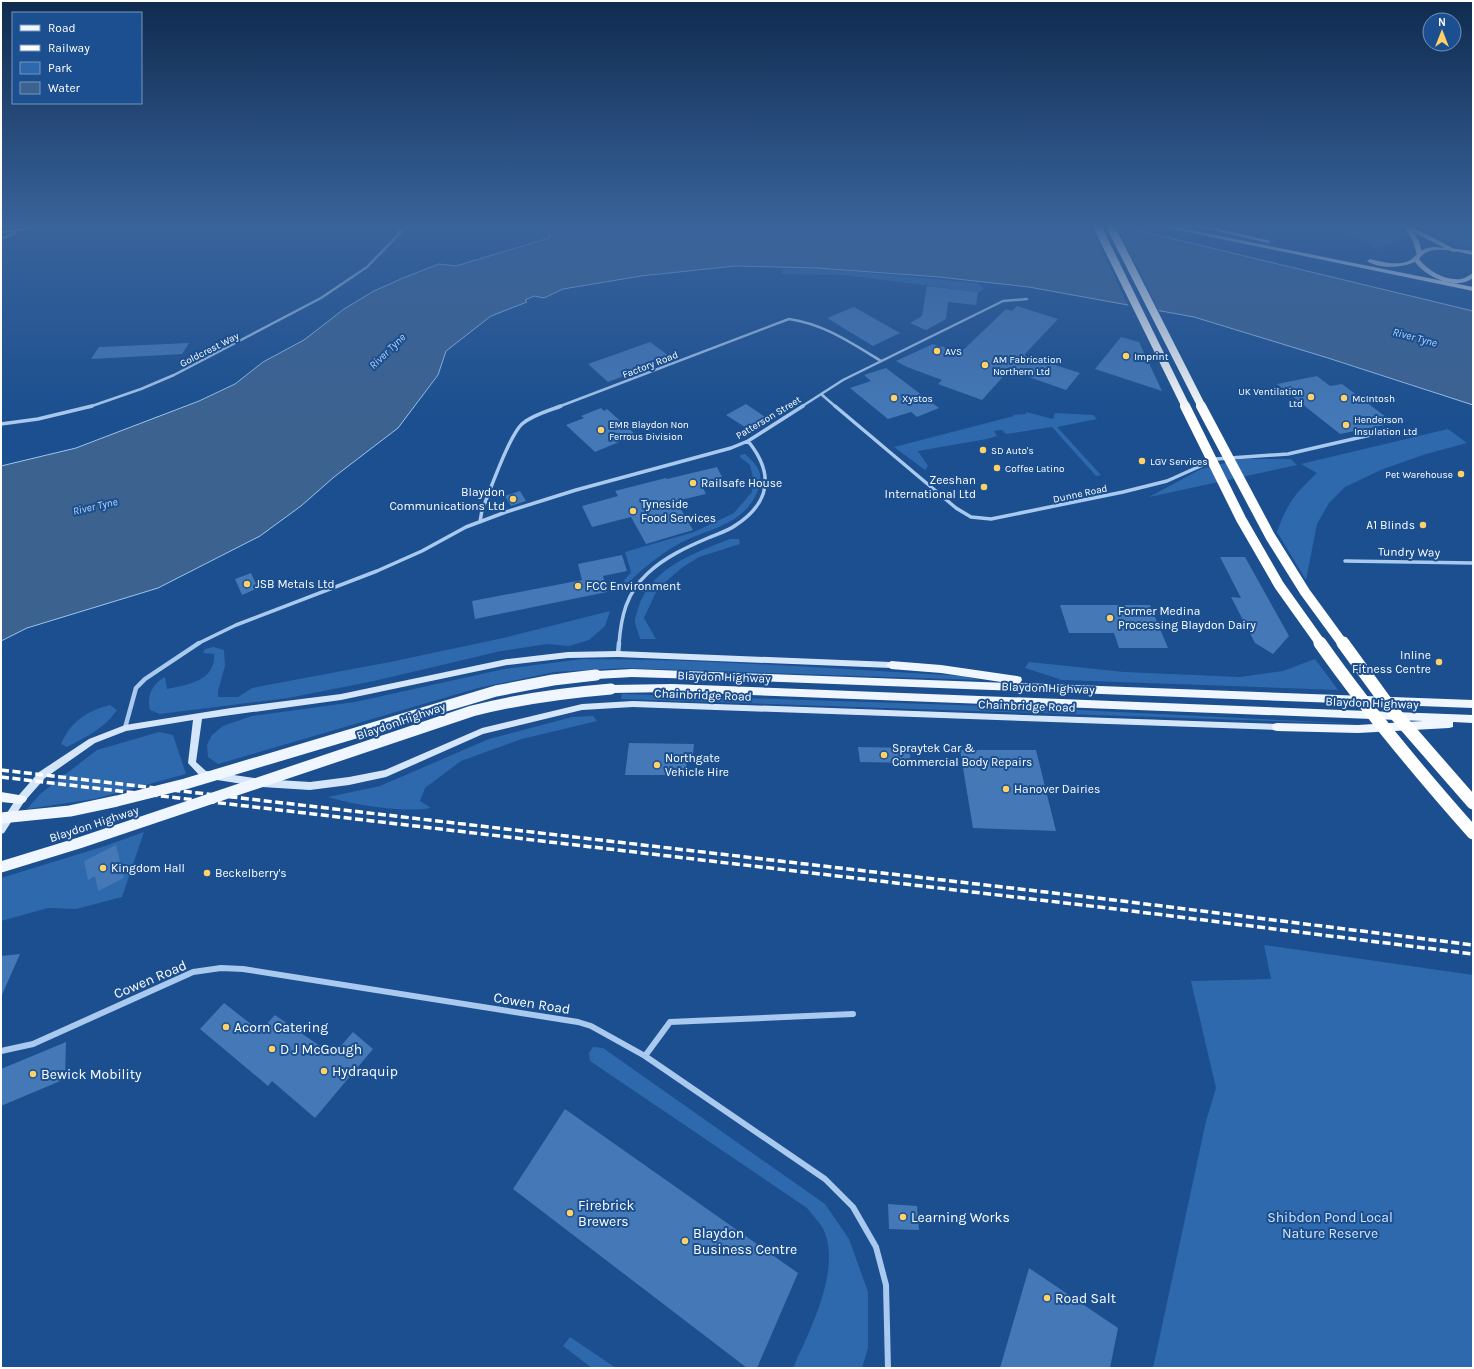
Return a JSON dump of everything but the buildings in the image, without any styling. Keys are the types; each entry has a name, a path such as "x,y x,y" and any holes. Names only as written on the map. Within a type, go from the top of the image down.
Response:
{"highway":[{"path":"1128,290 1238,513 1280,586 1352,689 1409,760 1473,833"},
{"path":"1142,290 1236,474 1278,549 1305,592 1391,708 1473,803"}],"main road":[{"path":"1,830 21,799 42,775 58,762 92,741 124,728 198,716 341,697 506,662 568,654 618,654 891,665 941,669 1068,687"},
{"name":"Blaydon Highway","path":"1,818 70,811 117,801 185,784 496,691 553,680 596,675 632,673 1068,687 1473,704"},
{"name":"Blaydon Highway","path":"1,867 87,841 472,711 516,700 554,694 611,689 672,688 1473,719"},
{"name":"Chainbridge Road","path":"198,716 192,763 204,774 262,783 310,786 349,781 386,773 482,731 582,707 633,704 1277,727"},
{"path":"1277,727 1358,729 1473,723"},
{"path":"1,797 21,799"}],"street":[{"name":"Goldcrest Way","path":"1,424 45,418 99,405 143,389 191,367 333,290"},
{"name":"Patterson Street","path":"124,728 136,688 145,679 192,647 236,625 378,571 480,522 576,490 720,453 748,441 843,380 1003,301 1027,299"},
{"name":"Factory Road","path":"480,522 482,510 513,436 522,424 539,414 789,319 816,323 881,361"},
{"name":"Dunne Road","path":"821,394 956,508 972,517 984,519 1015,515 1124,492 1167,481 1216,459 1288,454 1379,433"},
{"path":"618,654 626,605 643,577 667,560 735,526 746,519 755,508 765,490 767,475 764,463 756,449 748,441"},
{"name":"Tundry Way","path":"1345,561 1473,563"},
{"name":"Cowen Road","path":"1,1052 33,1044 193,972 221,968 243,969 578,1022 591,1026 645,1056 825,1179 853,1207 876,1247 886,1285 888,1368"},
{"path":"645,1056 670,1022 853,1014"}],"green space":[{"path":"963,290 982,290 980,292"},
{"path":"1026,412 1053,419 1055,413 1093,415 1097,419 1057,427 1101,475 1096,476 1052,427 1006,434 1002,430 994,431 997,436 987,439 918,451 928,466 925,470 894,447 1014,416 1013,415 1026,414"},
{"path":"1448,429 1467,443 1426,454 1383,469 1345,487 1329,503 1317,524 1306,580 1277,532 1284,514 1292,500 1317,473 1301,464"},
{"path":"745,454 759,470 760,484 752,502 744,512 723,525 688,539 670,549 649,564 624,587 619,587 631,572 625,552 694,532 734,513 752,492 753,477 750,465 740,457 740,455"},
{"path":"1241,459 1291,459 1297,465 1149,497 1201,469"},
{"path":"730,539 739,539 740,544 699,557 683,567 658,588 644,618 656,639 640,639 635,618 644,595 652,583 675,564 688,556"},
{"path":"610,611 605,626 589,640 569,646 547,644 501,651 374,681 288,698 160,714 150,710 149,700 152,690 157,683 165,677 167,689 183,686 205,676 213,663 214,654 203,653 205,649 213,647 224,650 225,666 218,691 218,697 238,697 252,688 390,662 503,638"},
{"path":"583,659 631,659 773,665 962,676 980,680 625,668 554,672 478,688 218,764 208,757 207,745 212,735 223,726 252,716 355,702 504,669"},
{"path":"1315,659 1338,690 1062,680 1025,668 1029,662 1124,672 1240,677 1283,671"},
{"path":"622,694 1017,707 1362,724 621,699"},
{"path":"110,705 117,710 101,727 67,747 61,744 70,729 81,718 94,710"},
{"path":"593,716 597,721 522,739 461,761 425,788 420,801 431,808 408,810 394,809 351,803 328,797 380,786 489,739 572,717"},
{"path":"159,732 173,735 186,774 94,799 27,809 40,794 97,750"},
{"path":"144,832 122,897 76,909 48,908 1,921 1,878 105,846"},
{"name":"Shibdon Pond Local Nature Reserve","path":"1264,945 1473,975 1473,1368 1153,1368 1206,1121 1216,1088 1191,981 1271,979"},
{"path":"593,1047 603,1048 825,1204 849,1239 868,1292 868,1348 862,1368 793,1368 814,1320 826,1284 829,1266 829,1249 824,1230 820,1223 807,1208 590,1061 589,1053"},
{"path":"570,1337 616,1368 592,1368 563,1346"}],"water":[{"name":"River Tyne","path":"561,290 544,298 534,296 525,300 527,302 491,316 446,351 438,375 398,428 334,477 301,506 260,536 158,588 27,628 1,641 1,466 76,448 199,401 235,384 263,362 304,340 344,309 374,291"},
{"name":"River Tyne","path":"1045,290 1385,290 1473,311 1473,405 1328,358 1194,317"}],"pier":[{"path":"1121,290 1148,290 1160,313 1129,307"}],"railway":[{"path":"1,770 1114,900 1473,945"},
{"path":"1,777 1116,909 1473,954"}],"place":[{"name":"AVS","path":"937,351"},
{"name":"Imprint","path":"1126,356"},
{"name":"AM Fabrication Northern Ltd","path":"985,365"},
{"name":"UK Ventilation Ltd","path":"1311,397"},
{"name":"Xystos","path":"894,398"},
{"name":"McIntosh","path":"1344,398"},
{"name":"Henderson Insulation Ltd","path":"1346,425"},
{"name":"EMR Blaydon Non Ferrous Division","path":"601,430"},
{"name":"SD Auto's","path":"983,450"},
{"name":"LGV Services","path":"1142,461"},
{"name":"Coffee Latino","path":"997,468"},
{"name":"Pet Warehouse","path":"1461,474"},
{"name":"Railsafe House","path":"693,483"},
{"name":"Zeeshan International Ltd","path":"984,487"},
{"name":"Blaydon Communications Ltd","path":"513,499"},
{"name":"Tyneside Food Services","path":"633,511"},
{"name":"A1 Blinds","path":"1423,525"},
{"name":"JSB Metals Ltd","path":"247,584"},
{"name":"FCC Environment","path":"578,586"},
{"name":"Former Medina Processing Blaydon Dairy","path":"1110,618"},
{"name":"Inline Fitness Centre","path":"1439,662"},
{"name":"Spraytek Car & Commercial Body Repairs","path":"884,755"},
{"name":"Northgate Vehicle Hire","path":"657,765"},
{"name":"Hanover Dairies","path":"1006,789"},
{"name":"Kingdom Hall","path":"103,868"},
{"name":"Beckelberry's","path":"207,873"},
{"name":"Acorn Catering","path":"226,1027"},
{"name":"D J McGough","path":"272,1049"},
{"name":"Hydraquip","path":"324,1071"},
{"name":"Bewick Mobility","path":"33,1074"},
{"name":"Firebrick Brewers","path":"570,1213"},
{"name":"Learning Works","path":"903,1217"},
{"name":"Blaydon Business Centre","path":"685,1241"},
{"name":"Road Salt","path":"1047,1298"}]}
